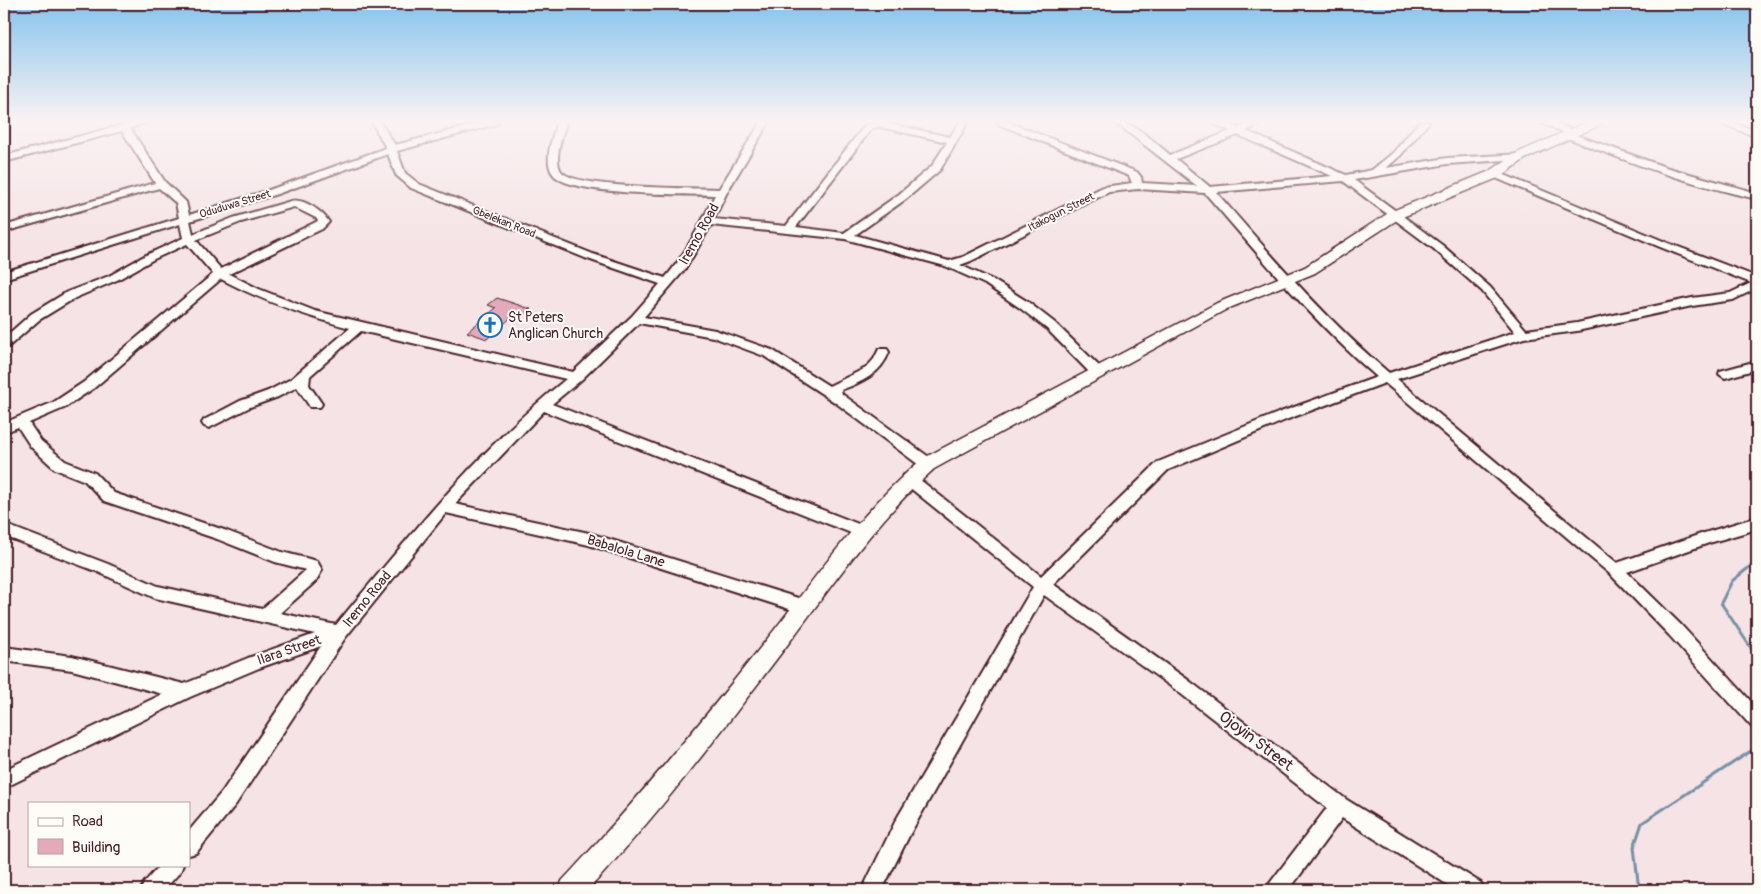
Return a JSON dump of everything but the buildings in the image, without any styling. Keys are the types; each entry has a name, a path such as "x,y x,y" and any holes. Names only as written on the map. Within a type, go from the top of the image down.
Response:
{"main road":[{"path":"571,890 677,771 805,607 861,531 909,480 928,464 1222,306 1310,270 1396,215 1495,174 1510,164"}],"street":[{"path":"148,164 161,184 181,202 189,239 205,259 220,274 255,292 311,314 359,328 576,377"},
{"name":"Oduduwa Street","path":"4,276 273,192 349,164"},
{"name":"Gbelekan Road","path":"396,164 402,179 415,186 590,256 667,283"},
{"path":"554,164 557,173 565,180 583,184 616,188 722,192"},
{"name":"Iremo Road","path":"190,845 229,798 338,633 443,507 542,405 576,377 636,319 682,266 739,164"},
{"path":"788,229 839,164"},
{"path":"846,236 919,183 939,164"},
{"path":"1107,164 1133,174 1136,177 1138,186"},
{"path":"1177,164 1208,190 1287,281 1357,353 1615,570 1675,630 1757,720"},
{"path":"1311,164 1345,178 1438,247 1486,289 1523,334"},
{"path":"1376,172 1386,164"},
{"name":"Itakogun Street","path":"950,264 967,260 1107,189 1138,186 1208,190 1345,178 1429,164"},
{"path":"1648,164 1709,184 1757,196"},
{"path":"1495,174 1757,283"},
{"path":"4,229 161,184"},
{"path":"4,344 36,317 71,295 112,278 189,239 237,220 295,203 320,216 324,222 318,228 220,274 89,385 59,405 4,428"},
{"path":"707,221 846,236 950,264 989,282 1024,304 1051,326 1098,373"},
{"path":"872,890 903,827 1042,584 1163,466 1283,416 1387,378 1523,334 1577,326 1692,302 1733,296 1757,283"},
{"path":"636,319 715,334 754,346 835,395 928,464"},
{"path":"209,423 254,400 273,394 304,376 359,328"},
{"path":"835,395 835,388 851,382 876,366 881,361 883,352"},
{"path":"1725,374 1757,365"},
{"path":"304,376 302,385 315,404"},
{"path":"542,405 861,531"},
{"path":"22,422 36,444 60,465 90,477 109,497 222,535 280,558 312,565 314,570 311,577 264,617"},
{"name":"Ojoyin Street","path":"909,480 1042,584 1182,685 1340,806 1474,890"},
{"name":"Babalola Lane","path":"443,507 589,539 805,607"},
{"path":"1615,570 1706,538 1757,523"},
{"name":"Ilara Street","path":"4,530 103,568 155,592 338,633"},
{"name":"Ilara Street","path":"4,779 184,692 254,662 338,633"},
{"path":"4,654 72,662 184,692"},
{"path":"1277,890 1340,806"},
{"path":"151,890 171,866"}],"waterway":[{"path":"1746,570 1757,561"},
{"path":"1747,569 1732,581 1721,603 1757,657"},
{"path":"1639,890 1634,847 1642,823 1757,747"}],"place":[{"name":"St Peters Anglican Church","path":"490,325"}]}
